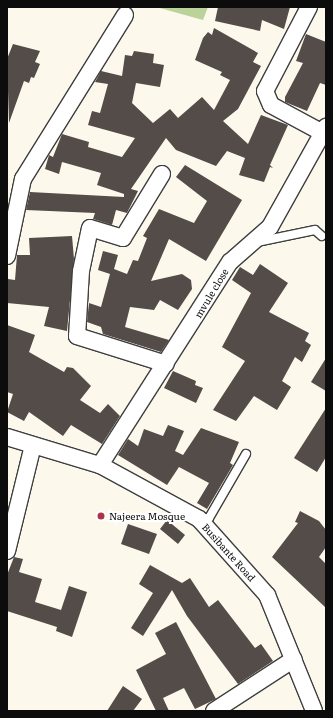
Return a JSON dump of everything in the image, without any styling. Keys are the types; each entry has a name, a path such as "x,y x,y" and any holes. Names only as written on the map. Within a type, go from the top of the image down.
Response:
{"street":[{"path":"309,7 265,91 271,105 324,130"},
{"path":"7,256 23,179 125,15"},
{"name":"mvule close","path":"100,465 230,262 256,242 270,227 324,130"},
{"path":"162,174 123,238 90,228 81,271 77,336 166,364"},
{"name":"Busibante Road","path":"7,437 100,465 199,519 267,595 314,711"},
{"path":"7,551 33,445"},
{"path":"214,711 294,659"}],"lane":[{"path":"256,242 315,230 322,236"},
{"path":"199,519 209,518 246,454"}],"green space":[{"path":"156,7 208,7 203,20"}],"building":[{"path":"218,7 290,7 284,29 262,20 260,31 215,21"},
{"path":"214,28 258,53 253,62 261,66 238,109 223,121 248,144 261,115 288,125 270,165 273,168 270,167 264,182 239,175 245,158 227,151 216,166 176,150 166,138 131,189 138,191 127,213 116,210 112,225 93,219 95,213 26,210 30,192 124,197 124,194 97,185 101,173 62,162 59,174 45,169 49,155 53,157 62,134 89,142 88,147 122,157 135,138 88,125 92,111 100,113 108,84 95,82 101,71 122,76 125,55 132,56 134,51 154,54 153,63 164,65 160,87 136,83 132,103 153,123 170,109 178,118 202,97 214,110 230,80 220,75 222,72 195,60 203,38 208,32 212,35"},
{"path":"306,34 326,42 326,85 320,83 307,111 285,102 285,97 303,63 296,61"},
{"path":"13,44 40,51 35,62 40,64 34,78 31,77 29,83 24,81 9,123 7,59"},
{"path":"185,165 242,200 206,261 169,239 151,281 182,274 191,280 192,289 178,310 160,300 154,310 130,307 125,327 169,340 161,352 103,334 101,327 87,322 89,303 101,307 110,274 98,270 103,251 118,255 114,269 127,274 133,260 138,261 147,238 143,236 159,209 194,223 207,201 176,177"},
{"path":"72,236 74,259 67,331 44,326 49,307 7,303 7,289 8,279 15,280 17,255 30,255 29,238"},
{"path":"260,264 288,283 269,312 309,333 305,341 311,345 302,362 295,357 282,381 291,387 277,410 254,396 236,421 213,410 245,361 222,347 251,293 232,280 240,267 253,275"},
{"path":"7,325 35,335 29,352 64,372 67,367 73,368 91,386 80,400 100,413 108,404 120,416 102,444 71,425 63,436 29,412 24,421 7,412 13,394 7,392"},
{"path":"326,358 326,391 311,382"},
{"path":"173,371 196,381 195,385 203,388 196,403 164,388"},
{"path":"326,408 326,457 317,472 294,458"},
{"path":"168,425 184,431 175,451 183,455 201,428 239,442 230,463 233,465 207,509 197,503 209,483 179,467 167,485 118,455 128,439 138,446 144,429 163,436"},
{"path":"300,511 319,521 326,530 326,547 319,557 326,564 326,608 272,557 298,523 295,522"},
{"path":"167,520 185,535 178,544 160,529"},
{"path":"128,524 157,534 149,554 121,544"},
{"path":"14,557 23,559 19,572 42,579 35,602 61,610 69,586 87,592 72,637 56,631 57,627 7,611 7,575"},
{"path":"150,565 182,583 190,578 209,607 218,600 255,648 261,644 273,661 238,684 187,616 172,590 143,636 131,628 153,593 139,584"},
{"path":"176,622 216,699 195,709 184,688 163,698 169,711 156,711 136,670 166,654 155,633"},
{"path":"123,686 142,699 133,711 107,711"}],"place":[{"name":"Najeera Mosque","path":"101,516"}]}
